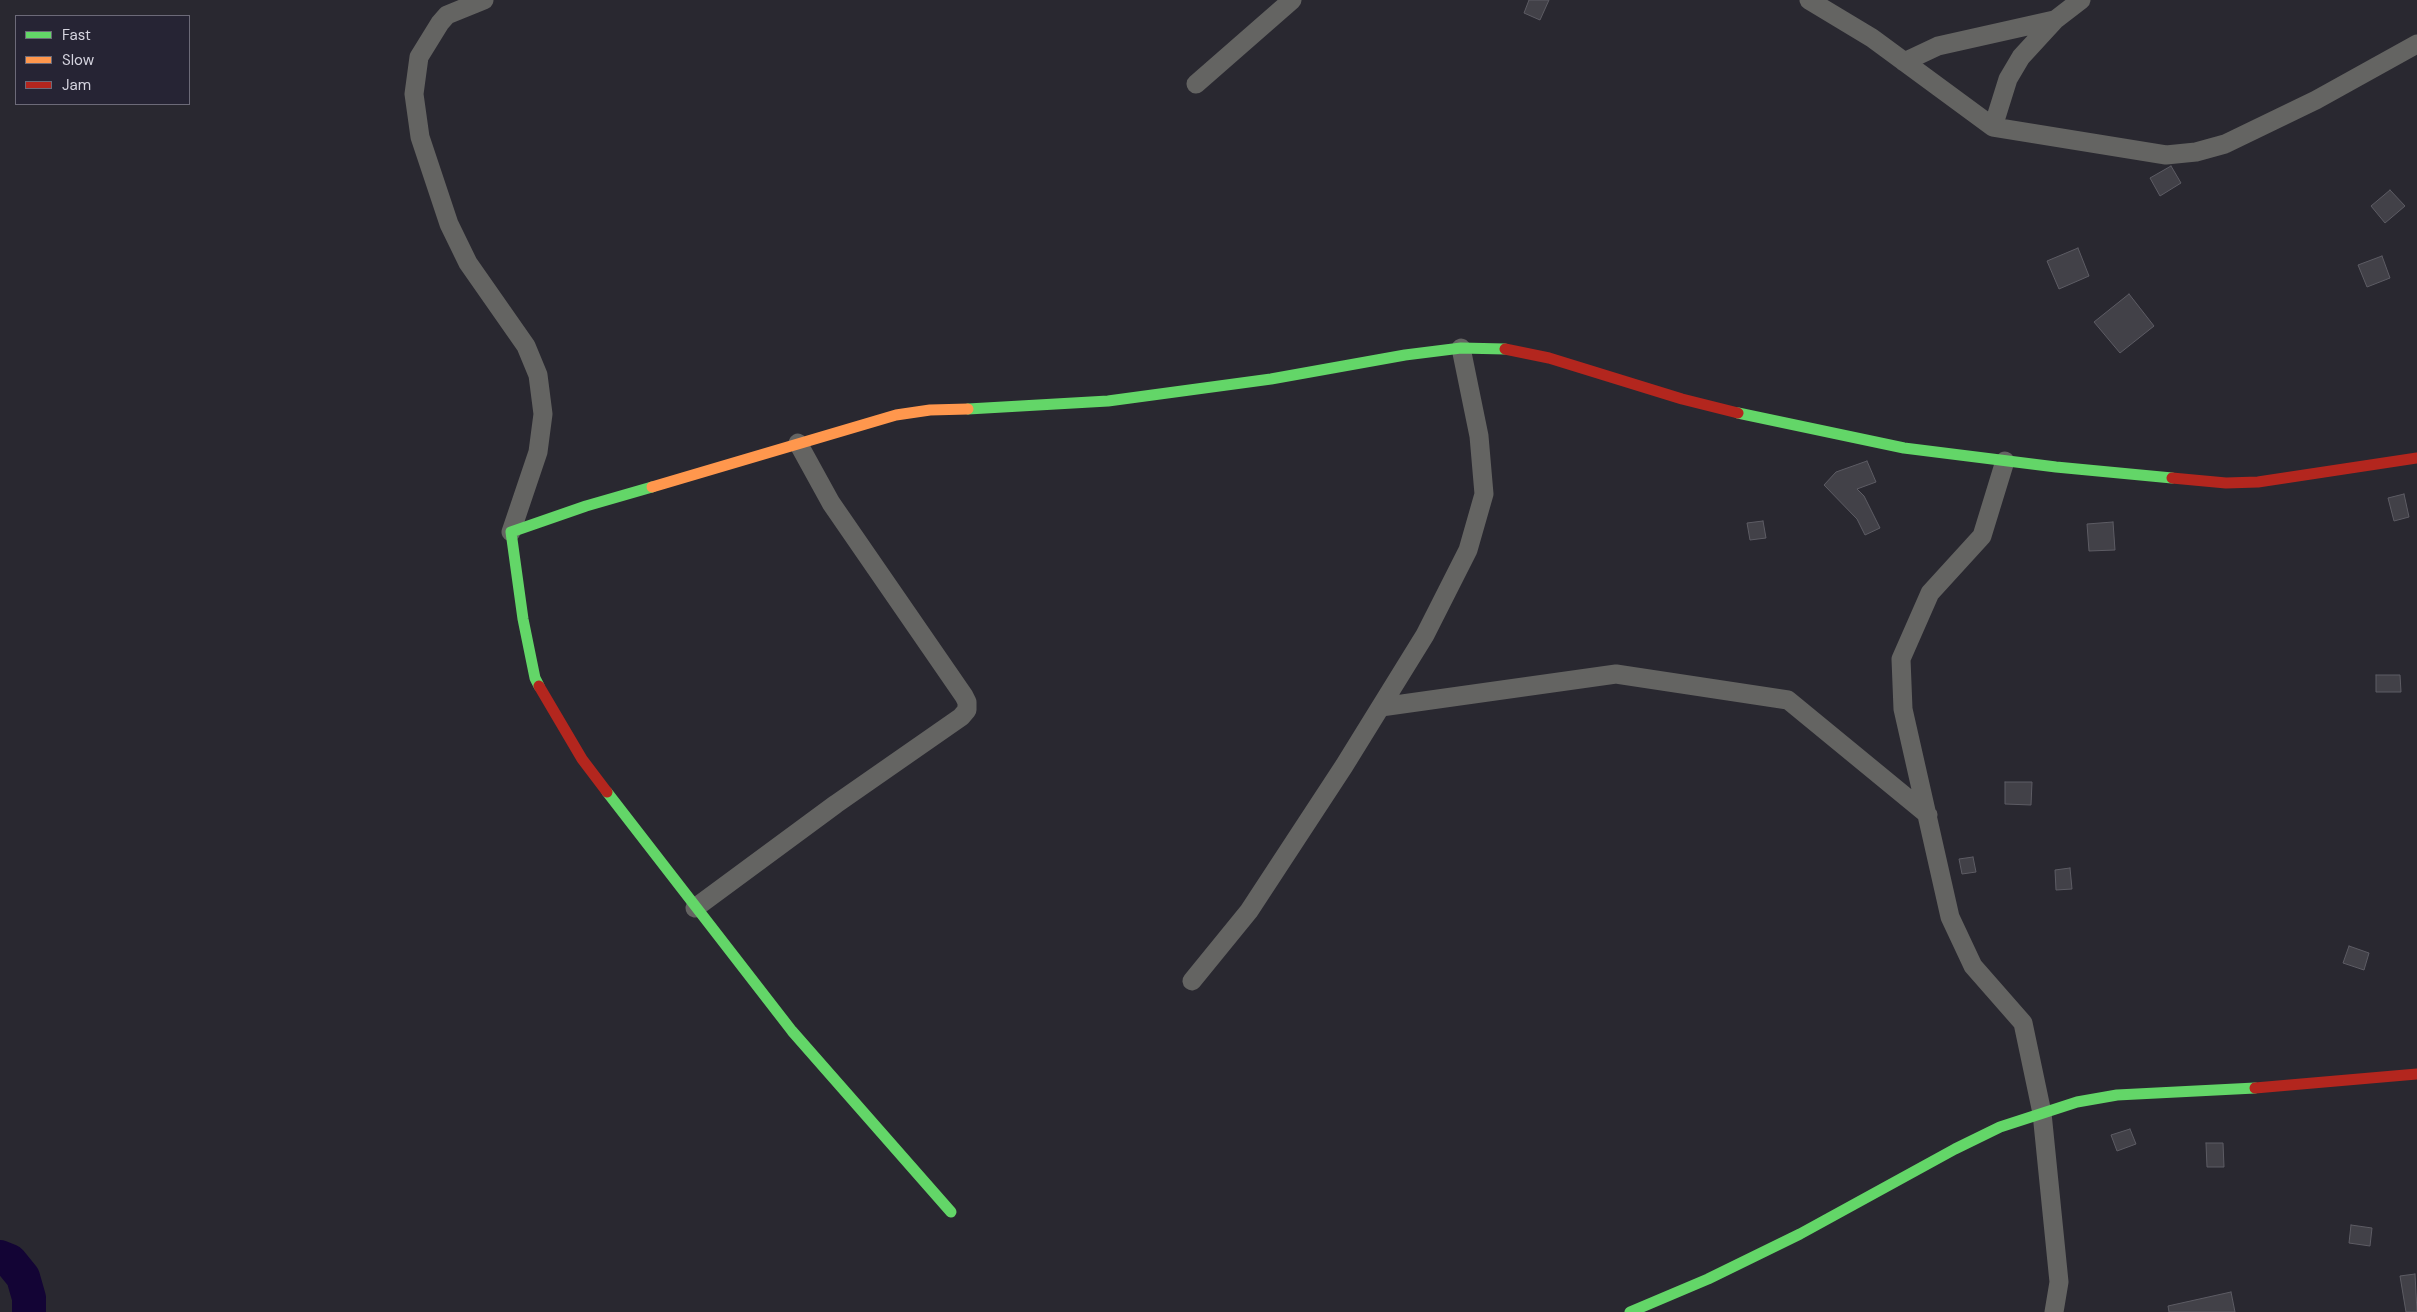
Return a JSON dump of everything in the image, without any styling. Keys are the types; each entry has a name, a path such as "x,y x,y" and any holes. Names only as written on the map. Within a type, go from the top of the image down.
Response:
{"street":[{"path":"484,0 447,15 440,23 419,57 414,94 420,137 449,224 468,263 526,346 538,375 543,414 538,452 511,532 528,650 535,678 545,700 582,759 695,908 792,1031 951,1212"},
{"path":"1196,84 1292,0"},
{"path":"1809,0 1872,38 1993,127 2166,155 2196,152 2234,140 2316,100 2417,44"},
{"path":"1993,127 2008,79 2021,56 2054,20 2081,0"},
{"path":"1904,62 1938,46 2054,20"},
{"path":"511,532 586,506 896,415 930,410 1021,407 1108,401 1272,380 1405,355 1461,348 1503,349 1550,358 1682,399 1773,422 1904,448 2005,460 2226,483 2258,482 2417,458"},
{"path":"1192,981 1248,911 1381,708 1425,635 1468,550 1484,494 1479,436 1461,348"},
{"path":"695,908 836,804 961,717 967,710 967,702 957,686 831,503 798,443"},
{"path":"2005,460 1982,536 1930,593 1901,659 1903,709 1950,917 1973,966 2022,1023 2042,1113 2059,1282 2054,1312"},
{"path":"1381,708 1616,674 1788,700 1928,815"},
{"path":"1630,1312 1708,1279 1800,1234 1955,1149 2000,1127 2077,1102 2117,1095 2248,1089 2417,1074"}],"building":[{"path":"1529,0 1549,0 1540,20 1524,13"},
{"path":"2171,166 2181,183 2160,196 2150,178"},
{"path":"2390,190 2405,206 2385,223 2371,206"},
{"path":"2078,248 2089,276 2059,289 2047,261"},
{"path":"2382,256 2390,278 2367,287 2358,265"},
{"path":"2129,294 2154,326 2120,353 2094,322"},
{"path":"1867,461 1876,482 1857,489 1864,496 1880,528 1865,535 1857,519 1824,485 1836,472"},
{"path":"2404,494 2409,517 2394,521 2388,498"},
{"path":"1763,521 1766,538 1750,540 1747,523"},
{"path":"2113,522 2115,550 2089,551 2087,524"},
{"path":"2376,675 2400,675 2401,692 2376,692"},
{"path":"2005,782 2032,782 2031,805 2005,804"},
{"path":"1973,857 1976,872 1962,874 1959,859"},
{"path":"2070,868 2072,889 2056,890 2055,870"},
{"path":"2349,946 2369,953 2364,970 2343,963"},
{"path":"2130,1129 2136,1144 2117,1151 2111,1135"},
{"path":"2206,1143 2223,1143 2224,1167 2207,1167"},
{"path":"2351,1225 2372,1228 2370,1246 2349,1243"},
{"path":"2415,1274 2417,1312 2406,1312 2400,1276"},
{"path":"2231,1292 2235,1312 2169,1312 2168,1306"}],"waterway":[{"path":"0,1257 10,1261 23,1277 29,1298 29,1312"}],"traffic: fast":[{"path":"968,409 1108,401 1271,379 1405,355 1461,348 1505,349"},
{"path":"1738,413 1904,448 2056,467 2172,478"},
{"path":"539,686 535,678 523,619 511,532 586,506 652,487"},
{"path":"607,792 792,1031 951,1212"},
{"path":"1630,1312 1708,1279 1800,1234 1955,1149 2000,1127 2077,1102 2117,1095 2255,1088"}],"traffic: slow":[{"path":"652,487 896,415 930,410 968,409"}],"traffic: jam":[{"path":"1505,349 1549,358 1682,399 1738,413"},
{"path":"2172,478 2226,483 2258,482 2417,458"},
{"path":"539,686 582,759 607,792"},
{"path":"2255,1088 2417,1074"}]}
